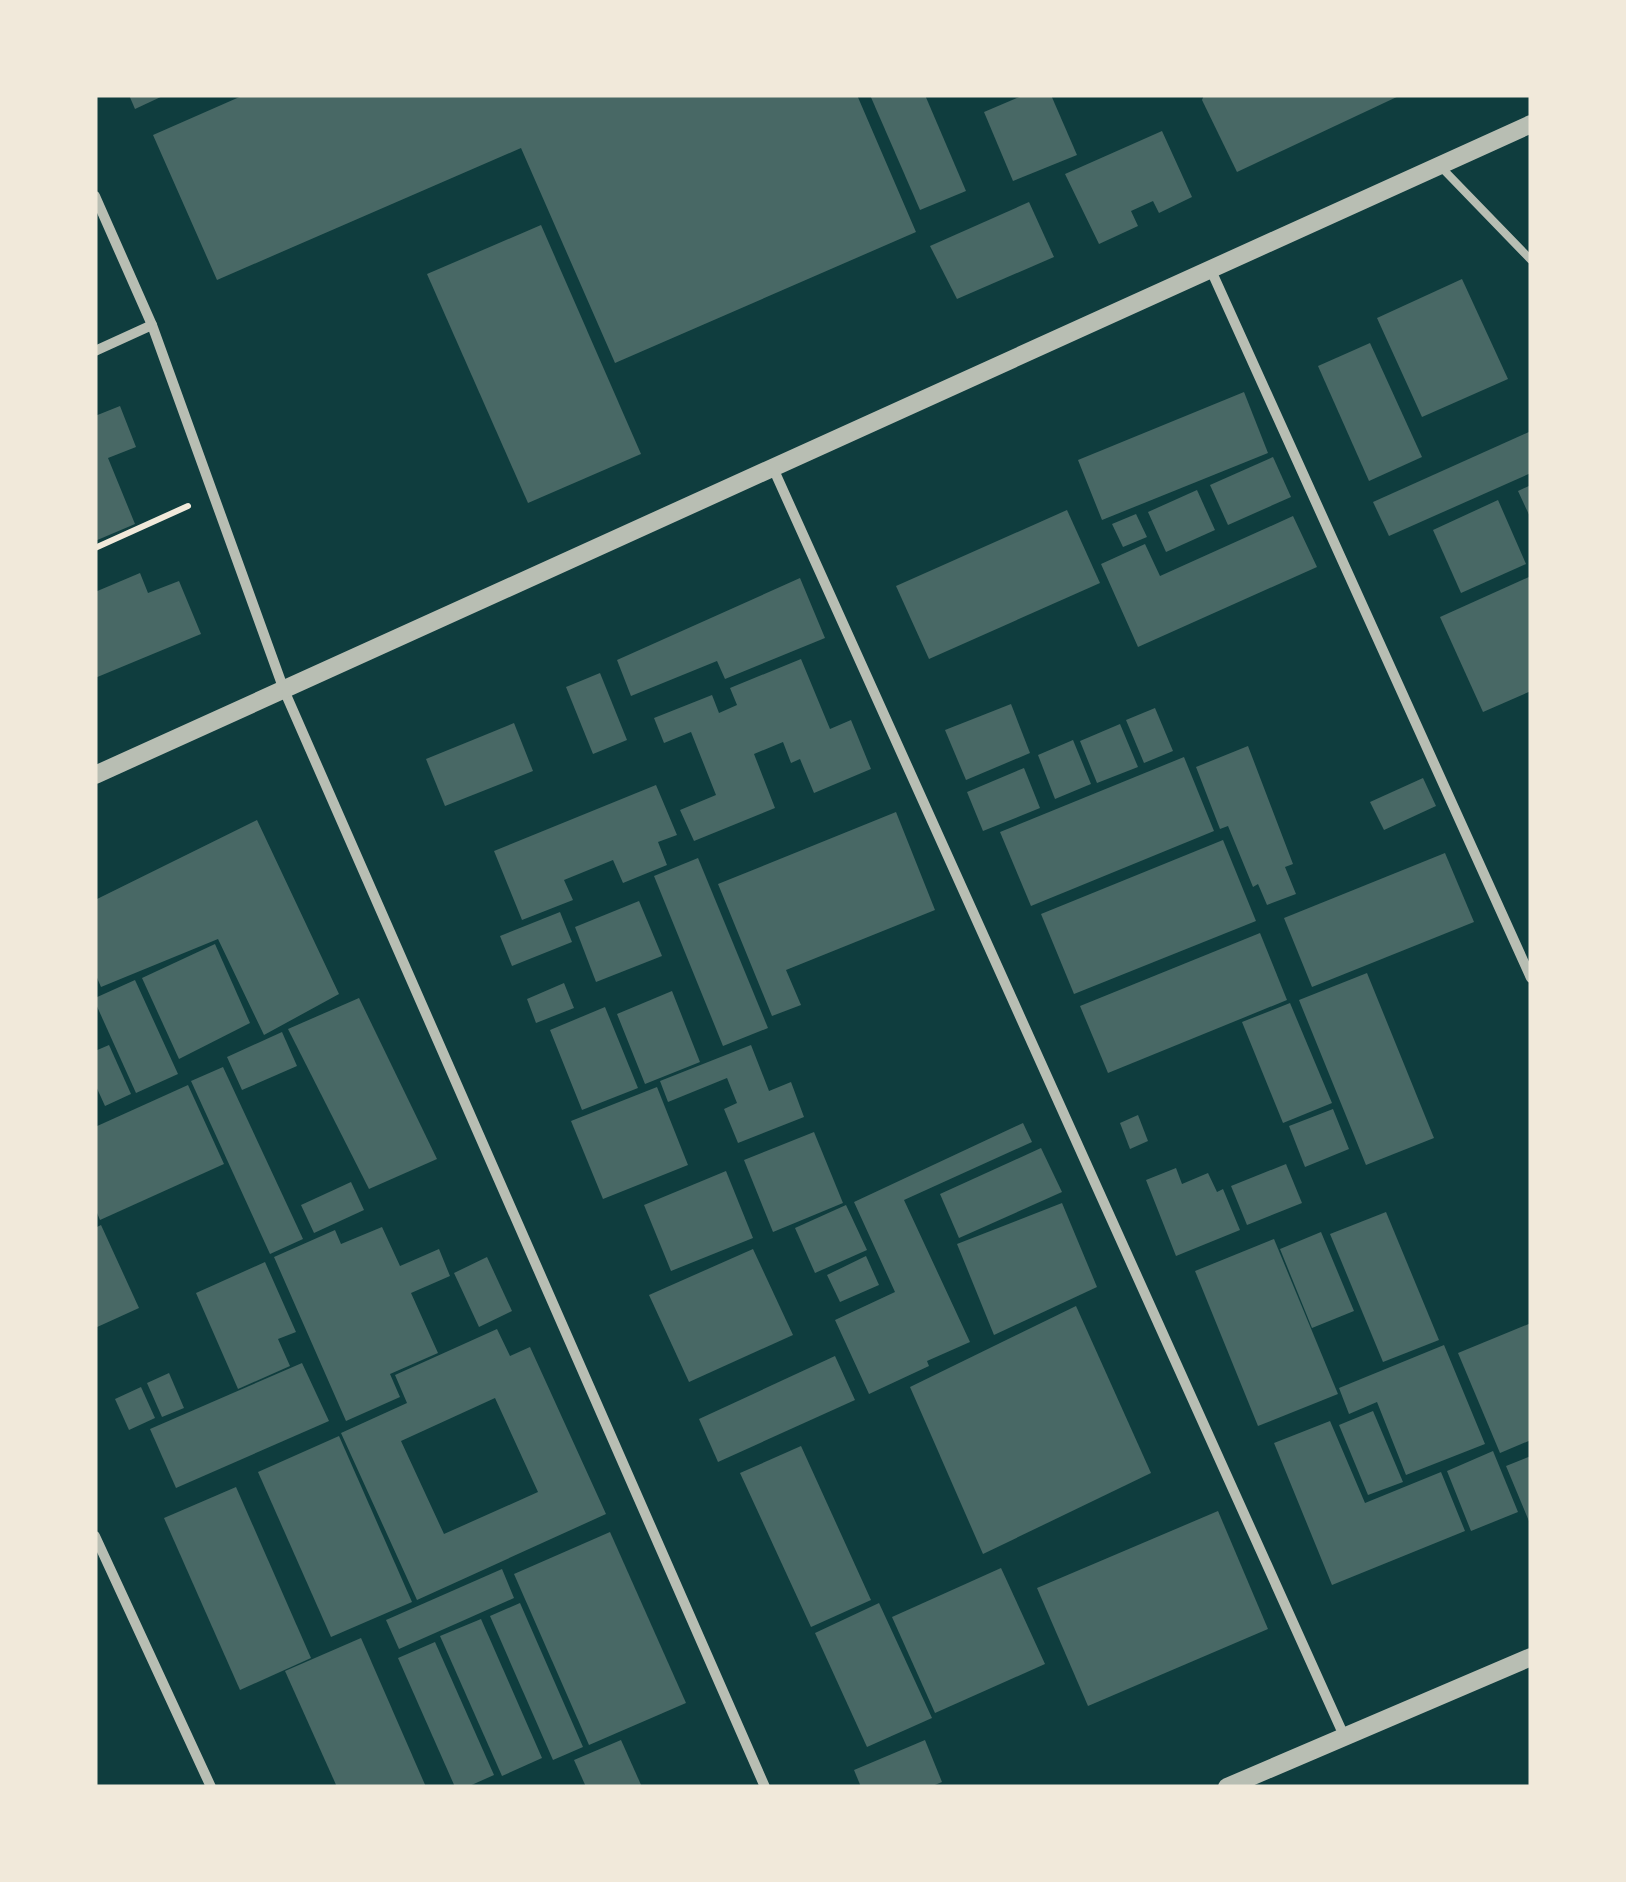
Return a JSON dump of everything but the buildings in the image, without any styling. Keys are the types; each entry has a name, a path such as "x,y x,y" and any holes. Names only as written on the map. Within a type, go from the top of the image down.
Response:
{"street":[{"path":"95,775 1531,124"},
{"path":"95,196 152,325 284,690 766,1787"},
{"path":"1210,268 1531,978"},
{"path":"95,350 152,325"},
{"path":"773,468 1345,1738"},
{"path":"95,1536 211,1787"},
{"path":"1228,1787 1531,1658"}],"lane":[{"path":"1440,165 1531,260"}],"path":[{"path":"95,548 212,495"}]}
